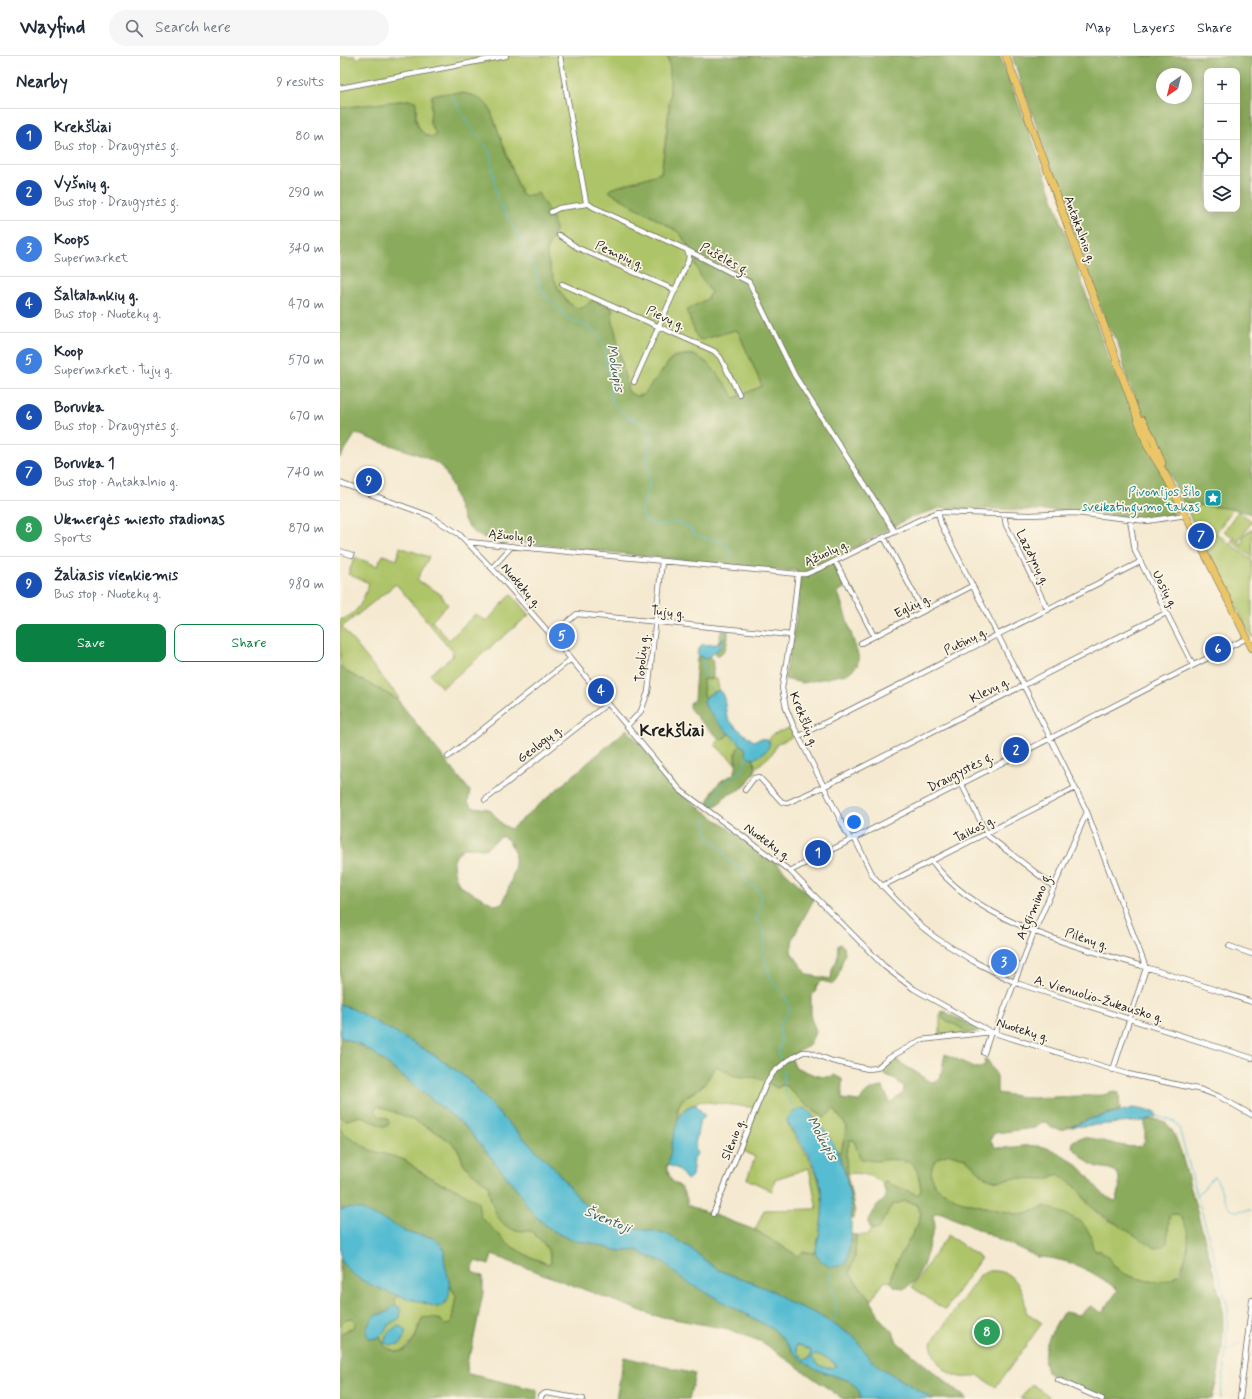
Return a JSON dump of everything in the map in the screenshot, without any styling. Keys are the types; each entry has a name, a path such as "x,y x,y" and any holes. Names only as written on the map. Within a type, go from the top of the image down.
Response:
{"main road":[{"name":"Antakalnio g.","path":"1006,56 1148,447 1166,476 1248,636 1252,648"}],"street":[{"path":"340,88 506,56"},
{"path":"551,212 559,208 587,204 584,196 560,56"},
{"name":"Pušelės g.","path":"587,204 686,248 748,282 795,376 895,532"},
{"name":"Pempių g.","path":"559,235 578,248 675,290"},
{"path":"634,382 688,261 689,252 686,248"},
{"name":"Pievų g.","path":"562,284 717,353 739,394"},
{"name":"Nuotekų g.","path":"340,483 430,516 452,529 468,542 571,659 680,790 691,800 790,870 884,966 914,989 993,1032 1113,1070 1202,1090 1218,1096 1252,1115"},
{"path":"938,512 941,524 1087,812 1146,968 1113,1070"},
{"name":"Ąžuolų g.","path":"468,542 798,574 812,572 938,512 1004,514 1075,513 1130,520 1155,521 1186,515"},
{"name":"Lazdynų g.","path":"1004,514 1006,525 1048,610"},
{"name":"Uosių g.","path":"1130,520 1133,544 1140,562 1193,665"},
{"path":"884,537 923,611"},
{"path":"492,568 512,546"},
{"path":"340,551 352,556"},
{"name":"Topolių g.","path":"627,726 638,715 646,701 651,674 662,561"},
{"path":"835,561 874,636"},
{"name":"Putinų g.","path":"799,736 1140,562"},
{"name":"Krekšlių g.","path":"798,574 791,635 782,688 786,708 823,787 852,838"},
{"name":"Eglių g.","path":"861,643 972,586"},
{"name":"Klevų g.","path":"745,790 754,778 759,777 782,802 787,803 823,787 1166,612"},
{"name":"Tujų g.","path":"550,635 577,614 791,635"},
{"name":"Draugystės g.","path":"790,870 1248,636"},
{"path":"448,757 571,659"},
{"name":"Geologų g.","path":"485,800 608,703"},
{"path":"961,783 986,834 993,841 1053,886"},
{"name":"Taikos g.","path":"882,886 1076,788"},
{"name":"Atgimimo g.","path":"984,1054 1053,886 1087,812"},
{"name":"A. Vienuolio-Žukausko g.","path":"852,838 873,876 922,927 936,938 992,972 1014,982 1252,1058"},
{"name":"Pilėnų g.","path":"932,861 954,884 968,895 998,914 1034,932 1252,1002"},
{"path":"1229,946 1252,954"},
{"name":"Slėnio g.","path":"713,1214 766,1084 774,1073 788,1060 803,1052 809,1052 832,1061 868,1069 877,1068 889,1058 921,1040 993,1032"},
{"path":"1240,1399 1252,1300"},
{"path":"1058,1380 1102,1399"},
{"path":"540,1399 540,1396 546,1393 583,1399"}],"green space":[{"path":"340,56 355,56 358,59 361,56 668,56 670,83 667,130 661,173 610,189 610,192 680,233 689,248 701,278 711,292 707,299 688,309 701,340 735,330 738,331 762,386 734,398 722,379 705,361 699,357 688,355 673,357 644,394 635,396 628,391 612,317 612,308 592,299 584,307 577,308 569,303 562,295 556,284 548,262 547,254 548,244 555,230 521,193 490,109 432,95 430,123 436,134 434,137 421,131 416,117 417,108 408,100 340,108"},
{"path":"668,56 1000,56 1034,143 1106,352 1165,481 1163,499 1173,515 1145,519 1072,511 940,508 909,518 832,560 845,587 838,592 859,658 857,666 847,674 803,683 784,679 799,595 798,570 784,571 487,539 477,534 463,519 453,488 443,469 428,458 356,433 340,458 340,108 408,100 416,101 415,118 417,125 424,134 434,137 436,134 430,123 432,95 464,93 479,98 490,109 521,193 525,196 538,193 553,220 555,232 548,248 547,255 552,274 563,295 577,308 584,307 592,299 612,308 612,317 628,391 635,396 644,394 673,357 688,355 699,357 705,361 722,379 735,398 762,386 738,331 735,330 701,340 697,338 687,312 688,309 707,299 711,292 701,278 689,248 680,233 610,192 610,189 661,173 670,98 670,69"},
{"path":"1012,56 1252,56 1252,514 1233,509 1183,503 1146,424 1127,379 1118,343 1106,324"},
{"path":"1165,481 1179,509 1173,515 1163,499"},
{"path":"1183,503 1233,509 1216,533 1252,560 1252,638 1203,541 1200,532 1198,531"},
{"path":"1238,511 1252,521 1239,541 1224,531"},
{"path":"1252,529 1252,557 1231,541 1233,539 1242,544 1244,535"},
{"path":"400,547 429,557 417,580 439,593 448,605 432,621 449,640 475,614 487,621 511,594 529,615 442,688 430,674 452,657 453,652 396,584 342,627 399,698 397,699 347,672 340,665 340,620 352,614 356,610 362,601 369,583 348,574 355,557 377,566 383,555 397,560"},
{"path":"721,630 728,631 727,642 723,652 717,656 714,653 719,649 721,642 718,644"},
{"path":"699,656 705,659 710,657 713,662 713,679 703,679 705,706 729,734 721,740 702,723 690,709 690,703 694,700 697,659"},
{"path":"340,665 347,672 397,699 470,791 468,802 472,807 489,809 503,825 511,829 627,729 685,797 777,864 814,899 793,938 791,952 808,975 831,979 832,969 837,960 838,945 840,944 844,947 845,952 837,980 834,984 822,981 816,986 816,991 811,996 811,1019 816,1030 810,1044 791,1057 795,1067 820,1076 830,1077 834,1075 842,1079 842,1099 860,1101 869,1091 879,1087 883,1087 890,1103 903,1093 904,1087 895,1079 882,1073 881,1068 895,1059 931,1082 940,1079 945,1054 976,1068 985,1065 984,1059 987,1059 997,1076 997,1093 1031,1098 1103,1095 1114,1092 1119,1093 1120,1110 1061,1130 1051,1128 1046,1122 1040,1123 1035,1128 995,1133 990,1139 995,1147 1006,1148 1038,1146 1051,1149 1063,1155 1081,1168 1100,1191 1110,1199 1116,1201 1119,1188 1118,1174 1110,1169 1094,1166 1087,1161 1072,1147 1073,1141 1079,1138 1087,1138 1124,1146 1141,1146 1145,1140 1145,1121 1160,1120 1169,1127 1176,1138 1181,1152 1221,1300 1223,1325 1222,1350 1212,1399 1108,1399 1058,1379 1047,1372 1044,1356 1045,1349 1050,1335 1062,1314 1065,1312 1078,1315 1091,1306 1102,1313 1118,1290 1100,1277 1081,1267 1060,1260 1038,1257 942,1213 936,1213 933,1216 935,1225 923,1266 914,1282 905,1288 895,1287 891,1282 893,1269 919,1222 921,1213 916,1204 905,1201 892,1205 878,1229 871,1229 868,1222 876,1207 885,1199 886,1196 883,1184 885,1182 918,1195 921,1190 920,1180 914,1166 909,1162 899,1159 875,1161 860,1159 854,1140 850,1140 846,1154 847,1174 855,1212 854,1219 852,1219 844,1172 838,1153 842,1148 847,1127 834,1109 825,1117 800,1100 787,1086 782,1085 777,1088 759,1078 735,1076 716,1066 704,1084 681,1101 677,1110 678,1119 668,1166 666,1166 671,1180 681,1187 687,1199 687,1205 755,1230 798,1256 802,1252 815,1253 819,1259 847,1262 851,1234 856,1235 855,1257 849,1273 869,1297 885,1326 893,1331 897,1342 967,1399 933,1399 881,1368 871,1360 854,1337 817,1314 788,1302 775,1292 716,1269 690,1248 665,1233 645,1230 606,1220 595,1213 576,1196 556,1170 500,1115 470,1081 442,1060 422,1048 353,1009 340,1005","holes":["501,837 504,837 511,844 515,860 512,877 503,903 495,905 460,886 455,875 453,865 456,856 464,848 485,849","950,1154 965,1158 985,1177 997,1181 1014,1178 1047,1179 1058,1174 1076,1187 1093,1209 1155,1248 1162,1247 1167,1243 1169,1217 1172,1214 1178,1214 1182,1219 1188,1233 1187,1248 1182,1269 1177,1275 1163,1281 1154,1282 1137,1279 1120,1271 1101,1251 1095,1251 1086,1228 1082,1223 1070,1216 1045,1206 1027,1214 1015,1214 959,1201 937,1187 933,1182 931,1175 932,1167 935,1161 939,1157"]},
{"path":"703,679 717,679 719,690 708,695 704,700"},
{"path":"790,728 794,736 776,745 773,753 756,768 753,759 755,759 770,743 768,741 773,734"},
{"path":"729,734 741,744 735,754 735,763 715,745 719,739 722,740"},
{"path":"741,744 753,759 756,768 755,772 744,787 724,797 721,802 712,808 708,804 711,795 722,780 734,773 736,767 736,751"},
{"path":"942,1010 947,1011 943,1011 946,1020 957,1025 967,1034 940,1036 940,1013"},
{"path":"943,1011 975,1027 978,1032 967,1034 943,1019"},
{"path":"340,1037 358,1044 375,1054 465,1126 521,1194 529,1209 536,1217 551,1229 576,1241 593,1243 620,1251 637,1250 647,1256 664,1262 676,1274 690,1284 775,1330 795,1354 825,1373 850,1381 859,1391 861,1399 843,1399 762,1342 728,1329 652,1315 492,1255 489,1265 475,1261 472,1272 483,1276 483,1293 466,1372 469,1374 537,1390 537,1399 340,1399 340,1334 354,1327 355,1323 353,1318 346,1319 340,1325 340,1258 352,1272 366,1282 400,1295 395,1300 396,1306 386,1313 376,1315 375,1339 380,1336 385,1346 394,1351 401,1351 410,1345 414,1340 422,1318 435,1318 446,1325 451,1324 456,1296 450,1286 444,1262 444,1248 434,1238 405,1232 395,1225 348,1208 340,1210 340,1129 370,1150 405,1160 419,1171 442,1184 455,1188 478,1202 480,1216 509,1245 528,1256 548,1264 551,1262 551,1257 547,1248 531,1231 521,1231 508,1228 503,1223 492,1205 488,1184 468,1169 458,1150 443,1136 421,1124 378,1106 374,1109 379,1116 388,1119 389,1124 385,1127 361,1116 347,1120 340,1116"},
{"path":"716,1065 735,1076 759,1078 777,1088 782,1085 787,1086 800,1100 824,1117 834,1109 847,1127 842,1148 838,1153 808,1110 795,1111 787,1120 792,1132 812,1165 818,1178 821,1190 821,1226 815,1253 806,1252 798,1256 755,1230 764,1210 817,1209 809,1168 775,1179 772,1191 747,1179 755,1157 742,1150 758,1108 698,1101 696,1105 685,1109 678,1119 678,1110 682,1100 704,1084"},
{"path":"378,1106 421,1124 443,1136 451,1143 459,1152 468,1169 488,1184 490,1197 514,1230 531,1231 547,1248 551,1257 551,1262 548,1264 528,1256 509,1245 480,1216 478,1202 455,1188 442,1184 419,1171 405,1160 370,1150 340,1129 340,1116 347,1120 361,1116 385,1127 388,1119 379,1116 374,1109"},
{"path":"850,1140 854,1140 875,1161 888,1159 912,1163 917,1171 921,1190 918,1195 885,1182 883,1184 875,1178 866,1175 856,1173 847,1174 846,1154"},
{"path":"950,1154 965,1158 997,1181 1014,1178 1047,1179 1058,1174 1069,1180 1093,1209 1101,1216 1128,1228 1168,1234 1169,1217 1172,1214 1178,1214 1185,1223 1189,1233 1189,1246 1181,1267 1173,1278 1168,1281 1158,1282 1145,1280 1120,1272 1101,1251 1095,1251 1092,1246 1089,1232 1063,1215 1045,1206 1027,1214 1015,1214 959,1201 937,1187 933,1182 931,1175 935,1160 939,1157"},
{"path":"905,1201 916,1204 921,1213 919,1222 893,1269 891,1282 885,1281 871,1300 849,1273 855,1257 856,1235 868,1235 871,1229 878,1229 892,1205"},
{"path":"948,1235 981,1258 945,1310 912,1287"},
{"path":"986,1271 996,1271 1011,1277 1020,1288 1023,1295 1026,1312 1042,1323 996,1387 978,1375 961,1377 947,1371 936,1359 931,1343 981,1274"},
{"path":"450,1286 456,1296 451,1325 446,1325 440,1319 418,1326 416,1335 412,1342 399,1352 384,1347 380,1336 387,1326 400,1318 400,1309 395,1303 395,1300 400,1295 437,1307 447,1302"},
{"path":"353,1318 355,1323 354,1327 340,1334 340,1325 346,1319"},
{"path":"798,1345 811,1351 810,1358 804,1359 797,1352 796,1347"},
{"path":"814,1355 825,1357 837,1365 831,1368 824,1367 812,1358"},
{"path":"624,1357 695,1374 689,1399 616,1399"},
{"path":"1032,1384 1049,1396 1048,1399 1020,1399"}],"water":[{"path":"723,638 723,644 705,659 697,653 701,645 718,644"},
{"path":"719,690 724,697 726,713 730,722 754,741 762,739 770,743 767,750 755,759 747,756 745,748 720,725 705,706 704,700 708,695"},
{"path":"340,1005 353,1009 442,1060 470,1081 500,1115 556,1170 576,1196 595,1213 606,1220 645,1230 665,1233 690,1248 716,1269 775,1292 788,1302 817,1314 854,1337 871,1360 881,1368 933,1399 861,1399 859,1391 850,1381 814,1369 795,1354 775,1330 690,1284 676,1274 664,1262 647,1256 637,1250 616,1250 593,1243 576,1241 559,1234 536,1217 521,1194 465,1126 375,1054 358,1044 340,1037","holes":["797,1345 811,1351 810,1358 804,1359 797,1352","814,1355 825,1357 837,1365 831,1368 824,1367 812,1358"]},
{"path":"696,1105 705,1116 700,1120 695,1145 697,1153 694,1159 692,1176 687,1180 678,1169 668,1165 678,1122 687,1108"},
{"path":"803,1108 808,1110 832,1141 843,1166 847,1180 851,1207 851,1235 847,1262 840,1266 830,1267 819,1259 815,1253 820,1232 822,1212 819,1181 811,1158 787,1122 793,1113"},
{"path":"1133,1108 1156,1112 1157,1116 1145,1121 1071,1127 1090,1119"},
{"path":"348,1208 360,1209 395,1225 405,1232 434,1238 444,1248 450,1289 447,1300 437,1307 398,1295 369,1284 357,1277 347,1268 341,1259 340,1210"},
{"path":"394,1306 400,1308 400,1318 390,1324 380,1336 376,1338 368,1337 367,1330 372,1319 376,1315 386,1313"},
{"path":"397,1326 404,1328 406,1331 401,1344 391,1345 384,1343 387,1334"}],"waterway":[{"name":"Moliupis","path":"453,97 467,122 490,152 497,199 518,234 536,274 542,292 567,318 590,328 599,335 605,349 607,371 611,382 610,390 612,402 629,418 641,422 651,431 652,443 647,455 650,481 642,511 644,518 650,523 658,525 678,522 689,528 697,536 719,541 729,547 731,558"},
{"name":"Moliupis","path":"723,638 724,632"},
{"name":"Moliupis","path":"703,659 704,677"},
{"name":"Moliupis","path":"706,682 712,692"},
{"name":"Moliupis","path":"712,805 721,786 741,771 748,756"},
{"name":"Moliupis","path":"705,817 707,833 710,839 723,849 726,858 738,866 747,883 755,887 760,893 761,904 756,920 761,926 764,934 763,949 765,962 771,978 786,998 790,1010 779,1025 781,1043 778,1052 780,1059"},
{"name":"Moliupis","path":"784,1070 783,1082 785,1091 795,1110"},
{"path":"1157,1116 1175,1122 1179,1128 1228,1308 1226,1352 1220,1399"},
{"path":"1199,1194 1214,1176 1225,1201 1231,1209 1235,1211 1251,1210"},
{"name":"Moliupis","path":"830,1272 836,1304 835,1317 832,1324"},
{"path":"1227,1351 1240,1343"}],"place":[{"name":"Žaliasis vienkiemis","path":"369,481"},
{"name":"Pivonijos šilo sveikatingumo takas","path":"1213,498"},
{"name":"Boruvka 1","path":"1201,536"},
{"name":"Koop","path":"562,636"},
{"name":"Boruvka","path":"1218,649"},
{"name":"Šaltalankių g.","path":"601,691"},
{"name":"Vyšnių g.","path":"1016,750"},
{"name":"Krekšliai","path":"818,853"},
{"name":"Koops","path":"1004,962"},
{"name":"Ukmergės miesto stadionas","path":"987,1332"}],"district":[{"name":"Krekšliai","path":"672,730"}],"water label":[{"name":"Šventoji","path":"608,1219"}]}
